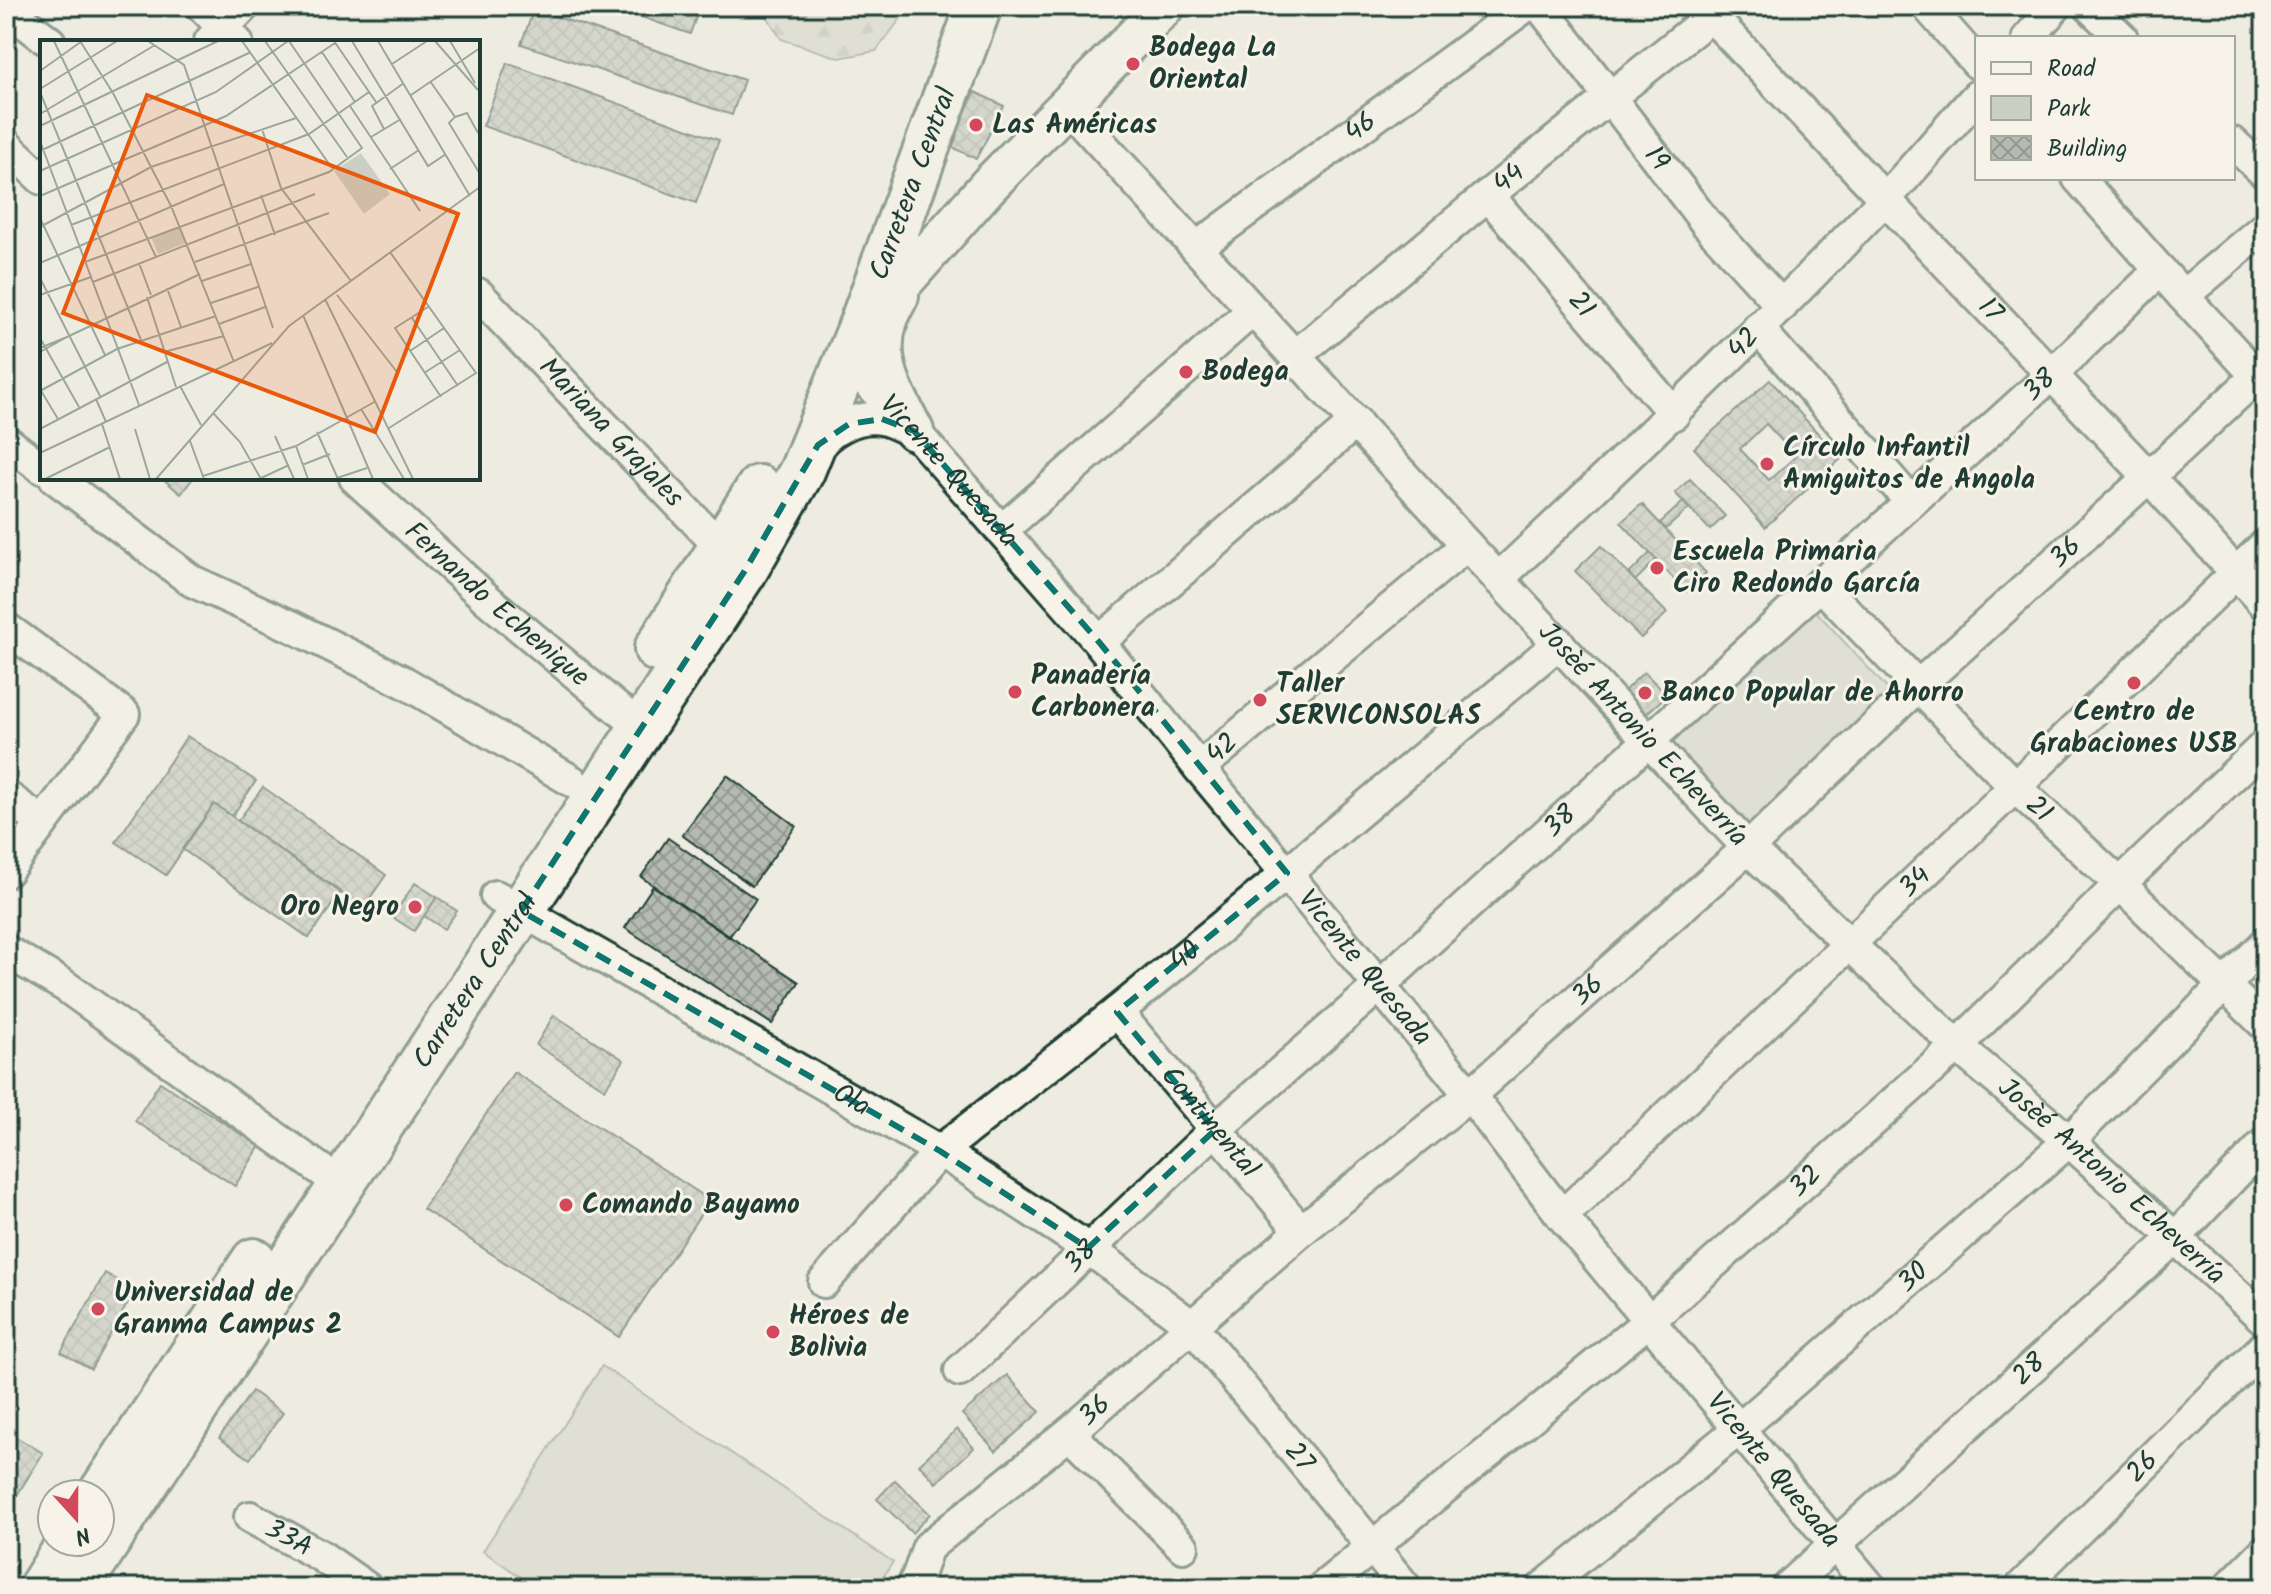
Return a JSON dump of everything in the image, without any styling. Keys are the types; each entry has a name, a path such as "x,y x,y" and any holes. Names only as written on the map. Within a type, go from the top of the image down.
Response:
{"highway":[{"name":"Carretera Central","path":"77,1588 330,1176 733,560 802,471 852,348 979,6"},
{"name":"Carretera Central","path":"733,560 793,432 852,348"},
{"name":"Carretera Central","path":"509,903 572,781 630,718"},
{"name":"Carretera Central","path":"112,1478 330,1176"},
{"path":"41,1588 60,1558"}],"main road":[{"path":"852,348 915,269 989,185 1165,6"},
{"path":"946,234 914,238 907,233 903,211 947,210 964,204 989,185"},
{"path":"914,431 893,390 884,363 884,330 915,269"}],"street":[{"name":"46","path":"1196,248 1526,6"},
{"name":"19","path":"1540,6 1706,223 1782,306"},
{"path":"1927,6 1975,61"},
{"path":"2030,36 2056,6"},
{"path":"2089,6 2120,36"},
{"path":"6,8 47,40"},
{"name":"44","path":"1295,356 1488,195 1718,11"},
{"name":"17","path":"1718,11 1886,198 2265,605"},
{"name":"42","path":"1498,579 1674,414 1782,306 1886,198 1975,98"},
{"name":"Josèé Antonio Echeverría","path":"1066,105 1748,848 1957,1046 2069,1141 2265,1320"},
{"path":"6,145 40,177"},
{"path":"2235,145 2265,173"},
{"path":"2080,180 2261,381"},
{"name":"21","path":"1488,195 1674,414"},
{"path":"2183,296 2265,227"},
{"name":"38","path":"960,1371 1215,1130 1380,985 2051,375 2160,270"},
{"name":"Mariana Grajales","path":"480,296 733,560"},
{"path":"1002,530 1252,311"},
{"path":"1758,328 1910,501"},
{"name":"Vicente Quesada","path":"852,348 914,431 1099,642 1199,768 1470,1095 1562,1216 1871,1588"},
{"name":"36","path":"921,1585 919,1567 928,1547 1069,1433 1301,1231 1470,1095 1748,848 1918,686 2149,477 2261,381"},
{"path":"802,471 818,445 833,431 849,424 882,419 914,431"},
{"path":"1099,642 1356,422"},
{"path":"6,441 40,466"},
{"path":"58,480 192,581 404,682 572,781"},
{"name":"Fernando Echenique","path":"357,480 488,600 630,718"},
{"name":"42","path":"1199,768 1467,545"},
{"name":"34","path":"1562,1216 2015,787 2265,545"},
{"name":"21","path":"1820,584 2015,787 2265,1025"},
{"path":"6,628 124,714 6,872"},
{"name":"40","path":"824,1282 940,1151 1287,873 1559,643"},
{"name":"32","path":"1322,1588 1650,1320 1957,1046 2265,745"},
{"path":"6,796 42,822"},
{"name":"Ola","path":"509,903 940,1151 1088,1248 1192,1326"},
{"name":"30","path":"1542,1588 1738,1430 2069,1141 2265,944"},
{"path":"6,951 65,986 330,1176"},
{"name":"Continental","path":"1117,1012 1301,1231"},
{"name":"28","path":"1787,1588 2175,1238 2265,1143"},
{"name":"27","path":"1192,1326 1406,1588"},
{"name":"26","path":"2020,1588 2265,1346"},
{"path":"1069,1433 1183,1547"},
{"name":"33A","path":"250,1517 321,1556 367,1588"},
{"path":"2228,1588 2265,1551"}],"highlighted area":[{"path":"882,419 914,431 1099,642 1287,873 1117,1012 1215,1130 1088,1248 940,1151 521,911 744,572 818,445 849,424"}],"green space":[{"path":"761,6 890,6 901,18 876,51 839,58 781,39"},
{"path":"1813,608 1897,699 1748,835 1664,745"},
{"path":"602,1366 893,1562 876,1588 537,1588 483,1551"}],"building":[{"path":"610,6 700,6 690,34"},
{"path":"534,9 744,80 732,115 521,44"},
{"path":"507,63 719,140 696,203 483,126"},
{"name":"Las Américas","path":"975,92 1004,106 976,159 948,145"},
{"path":"1770,380 1841,459 1765,527 1694,448","holes":["1766,424 1796,456 1769,480 1740,449"]},
{"path":"1690,479 1725,516 1710,530 1675,493"},
{"path":"164,480 192,480 181,494"},
{"path":"1683,502 1689,508 1666,529 1660,523"},
{"path":"1642,504 1706,573 1686,592 1621,522"},
{"path":"1601,546 1667,613 1641,638 1575,571"},
{"path":"1650,553 1656,560 1635,581 1629,574"},
{"name":"Banco Popular de Ahorro","path":"1644,672 1667,695 1646,714 1624,691"},
{"path":"187,736 256,781 232,816 214,804 166,875 116,842"},
{"path":"727,775 796,826 752,886 682,835"},
{"path":"263,787 386,875 363,908 238,821"},
{"path":"214,804 341,892 309,938 182,849"},
{"path":"668,838 756,899 729,937 641,877"},
{"name":"Oro Negro","path":"415,883 437,897 414,931 392,917"},
{"path":"653,886 799,982 772,1024 625,928"},
{"path":"437,897 457,911 444,929 424,916"},
{"path":"554,1015 624,1060 605,1089 536,1045"},
{"name":"Comando Bayamo","path":"514,1072 710,1200 619,1337 423,1209"},
{"path":"160,1082 260,1146 235,1186 135,1121"},
{"path":"105,1273 135,1290 91,1369 61,1352"},
{"path":"1007,1375 1040,1412 996,1451 962,1414"},
{"path":"252,1391 283,1413 250,1459 219,1438"},
{"path":"957,1429 974,1448 936,1483 919,1464"},
{"path":"6,1431 43,1453 14,1500 6,1495"},
{"path":"895,1480 930,1514 912,1533 877,1499"}],"place":[{"name":"Bodega La Oriental","path":"1133,64"},
{"name":"Las Américas","path":"976,125"},
{"name":"Bodega","path":"1186,372"},
{"name":"Círculo Infantil Amiguitos de Angola","path":"1767,464"},
{"name":"Escuela Primaria Ciro Redondo García","path":"1657,568"},
{"name":"Centro de Grabaciones USB","path":"2134,683"},
{"name":"Panadería Carbonera","path":"1015,692"},
{"name":"Banco Popular de Ahorro","path":"1645,693"},
{"name":"Taller SERVICONSOLAS","path":"1260,700"},
{"name":"Oro Negro","path":"415,907"},
{"name":"Comando Bayamo","path":"566,1205"},
{"name":"Universidad de Granma Campus 2","path":"98,1309"},
{"name":"Héroes de Bolivia","path":"773,1332"}]}
